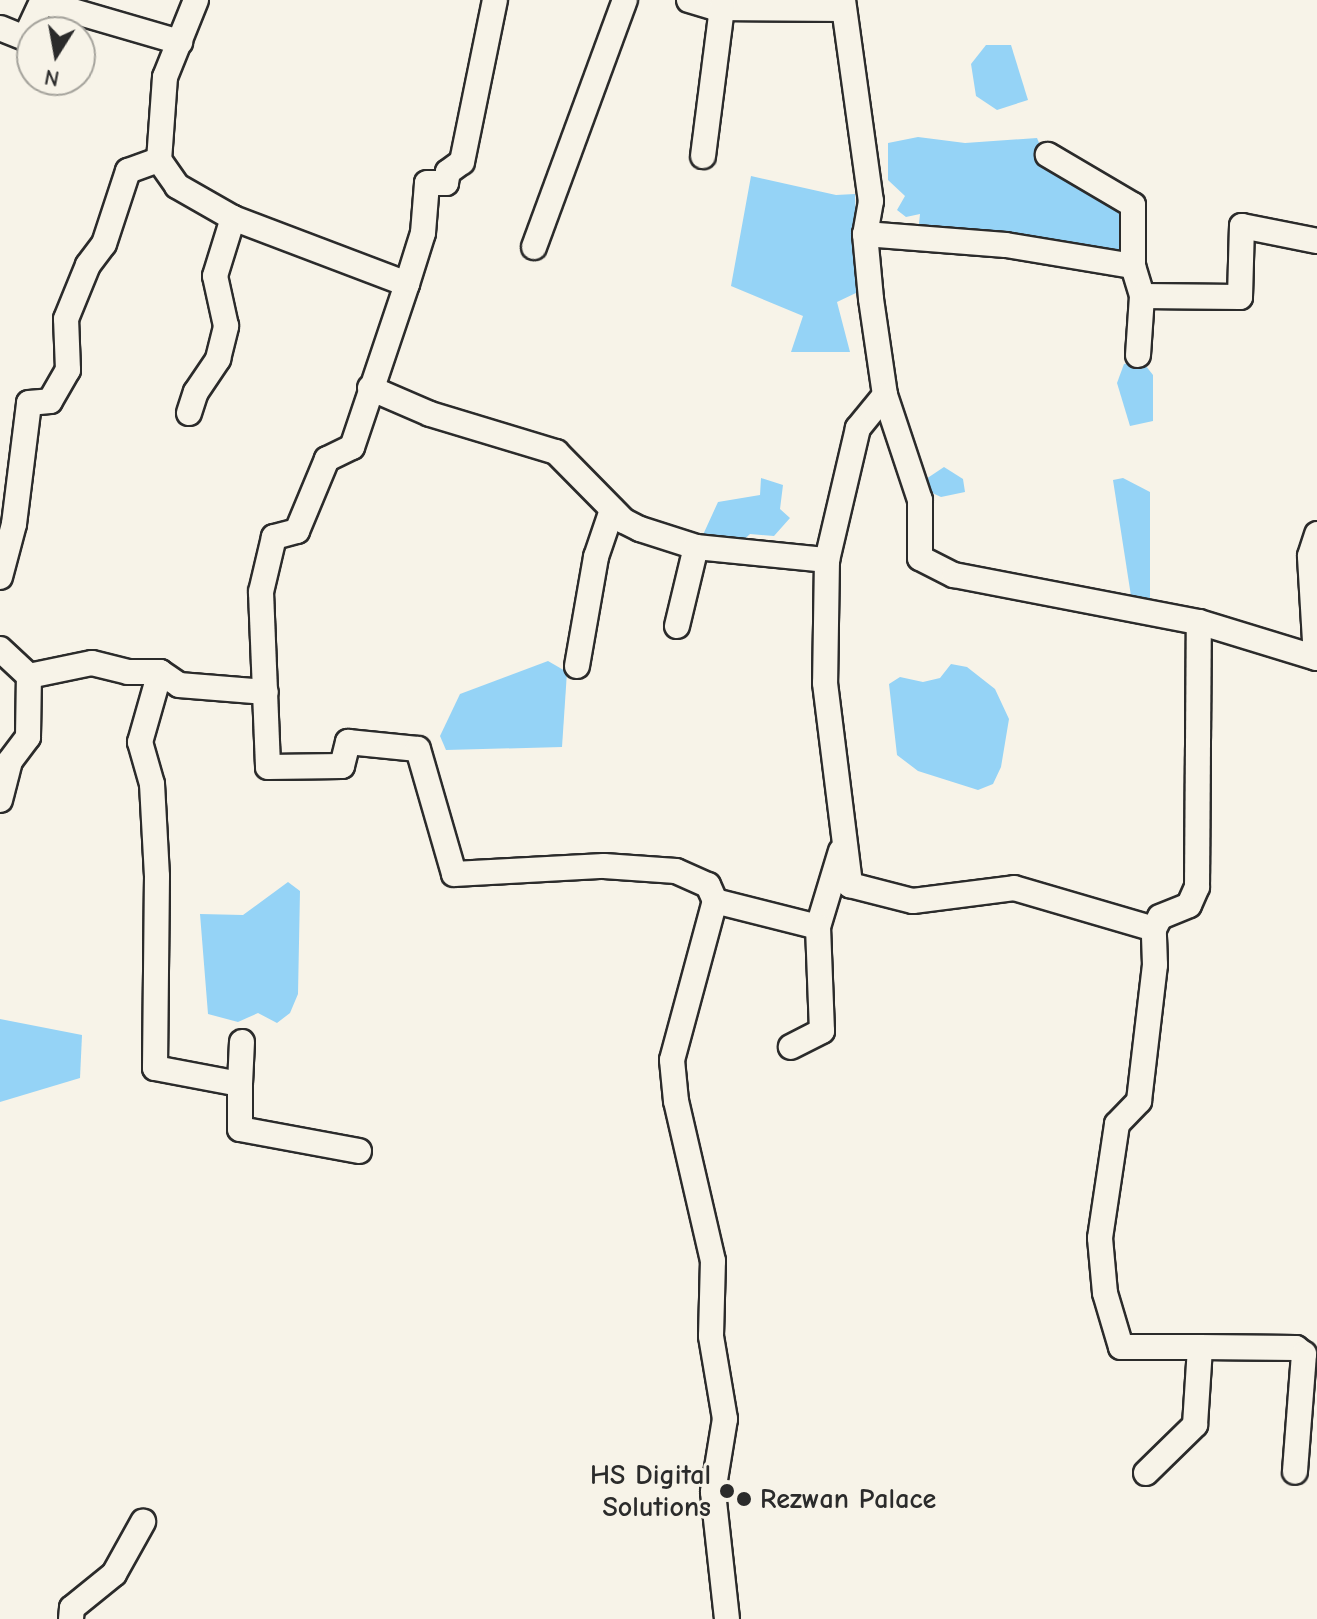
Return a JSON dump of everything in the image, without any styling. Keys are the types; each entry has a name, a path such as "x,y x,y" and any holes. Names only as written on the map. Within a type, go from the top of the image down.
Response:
{"street":[{"path":"196,0 165,77 159,160 177,186 233,218 407,284"},
{"path":"495,0 462,162 448,172 446,183 427,183 423,233 394,334 370,388 352,447 327,459 297,531 274,537 261,592 268,767 342,766 348,742 418,749 454,874 604,866 676,871 708,885 715,901 672,1060 676,1101 713,1261 711,1336 725,1419 713,1492 727,1619"},
{"path":"534,247 625,0"},
{"path":"689,0 717,5 843,5 871,201 865,234 885,395 920,500 920,558 954,575 1199,622 1317,658 1310,556 1317,534"},
{"path":"0,28 25,38 42,2 180,42"},
{"path":"703,156 717,5"},
{"path":"1048,155 1133,205 1133,266 1142,296 1138,355"},
{"path":"0,577 14,524 29,403 50,401 68,370 66,319 88,265 104,244 128,171 159,160"},
{"path":"189,413 196,392 218,359 226,326 215,276 233,218"},
{"path":"1142,296 1240,297 1242,226 1317,241"},
{"path":"865,234 1006,245 1133,266"},
{"path":"370,388 430,414 556,452 612,510 640,529 696,547 827,560"},
{"path":"885,395 858,428 827,560 825,683 850,885 913,901 1014,888 1154,929"},
{"path":"577,666 596,557 612,510"},
{"path":"677,626 696,547"},
{"path":"1199,622 1197,887 1189,905 1160,917 1154,929 1155,965 1139,1101 1117,1124 1100,1238 1105,1293 1121,1347 1141,1351 1200,1347 1296,1348 1304,1354 1295,1472"},
{"path":"0,649 29,676 28,737 10,761 0,800"},
{"path":"29,676 92,663 128,672 160,672 179,685 266,692"},
{"path":"160,672 140,742 152,784 157,876 155,1068 240,1084"},
{"path":"791,1047 822,1031 818,927 844,837"},
{"path":"715,901 818,927"},
{"path":"242,1042 240,1129 359,1151"},
{"path":"1146,1473 1195,1425 1200,1347"},
{"path":"71,1619 72,1608 114,1574 143,1522"}],"water":[{"path":"986,45 1011,45 1028,100 997,110 976,96 971,64"},
{"path":"918,137 965,143 1037,138 1045,157 1128,206 1131,260 918,233 920,214 906,217 897,210 905,196 888,180 888,143"},
{"path":"751,176 836,195 855,194 858,292 837,302 850,352 791,352 803,316 731,286"},
{"path":"1142,361 1153,375 1153,421 1130,426 1117,383 1124,364"},
{"path":"944,467 963,479 965,492 941,497 926,490 926,479"},
{"path":"761,478 783,485 780,509 790,518 774,536 750,534 737,546 702,537 718,502 760,495"},
{"path":"1123,478 1150,492 1150,601 1131,596 1113,480"},
{"path":"548,661 567,672 562,747 446,750 440,736 460,694"},
{"path":"951,664 967,667 995,689 1009,719 1001,767 993,784 978,790 918,771 897,755 889,684 900,677 923,682 940,678"},
{"path":"288,882 300,891 298,994 290,1013 277,1023 258,1013 238,1022 208,1014 200,914 243,915"},
{"path":"0,1019 82,1035 80,1078 0,1102"}],"place":[{"name":"HS Digital Solutions","path":"727,1491"},
{"name":"Rezwan Palace","path":"744,1499"}]}
